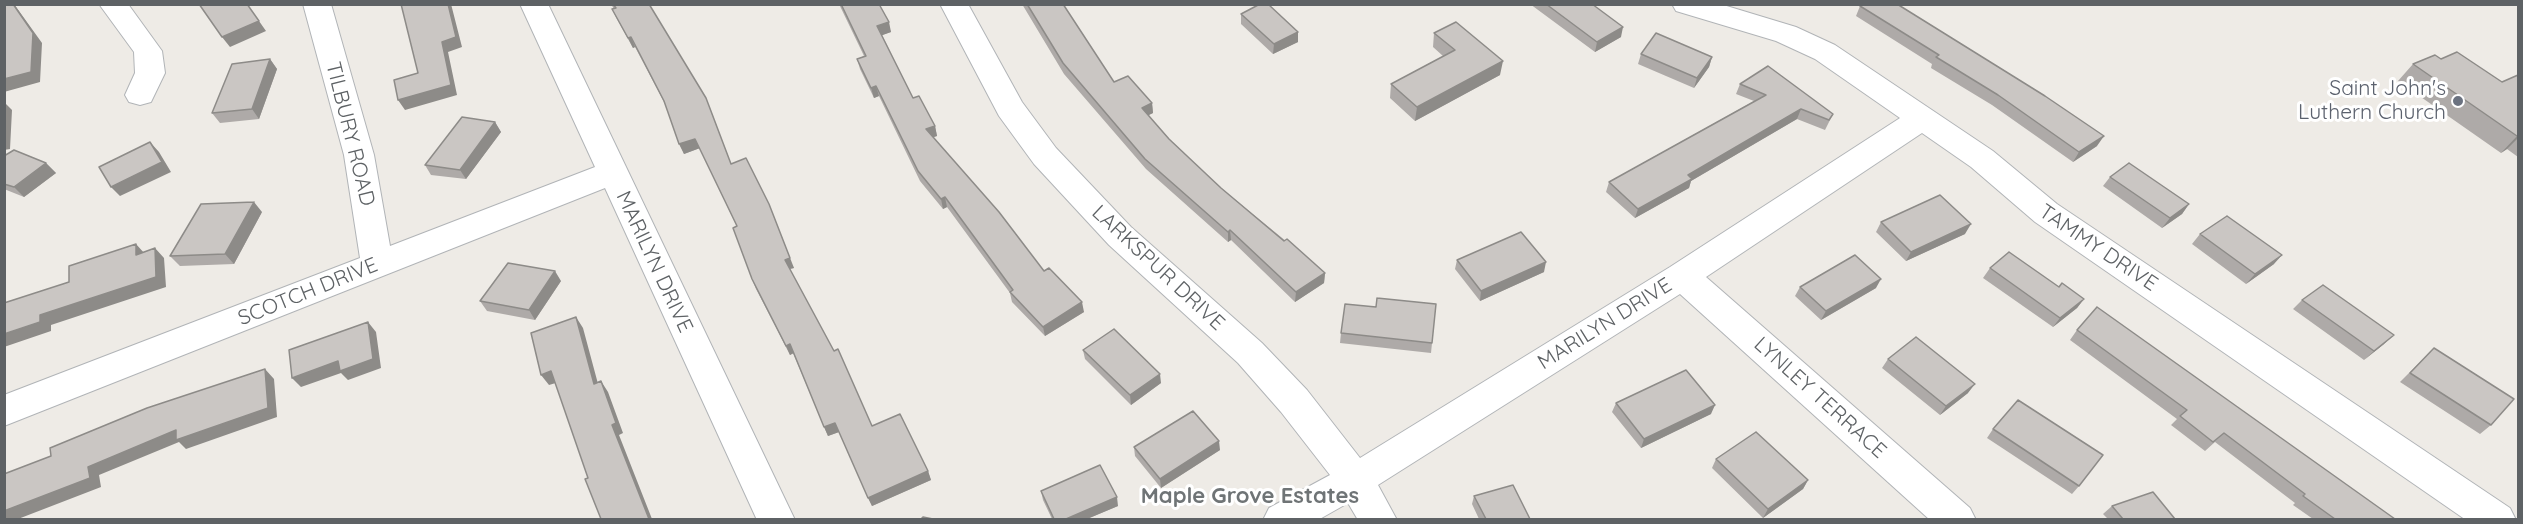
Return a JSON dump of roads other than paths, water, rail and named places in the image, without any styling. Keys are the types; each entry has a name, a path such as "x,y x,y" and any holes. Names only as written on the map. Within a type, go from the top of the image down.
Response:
{"street":[{"path":"113,4 148,51 150,73 140,95"},
{"name":"TILBURY ROAD","path":"317,4 359,155 377,264"},
{"name":"MARILYN DRIVE","path":"534,4 776,519"},
{"name":"LARKSPUR DRIVE","path":"954,4 1010,108 1046,156 1120,236 1250,353 1294,400 1355,480 1378,519"},
{"name":"TAMMY DRIVE","path":"1686,4 1804,41 1825,52 1982,159 2046,213 2497,519"},
{"name":"MARILYN DRIVE","path":"1282,519 1355,480 1682,276 1809,195 1922,118"},
{"name":"SCOTCH DRIVE","path":"4,411 612,172"},
{"name":"LYNLEY TERRACE","path":"1682,276 1957,519"}],"place":[{"name":"Saint John's Luthern Church","path":"2458,101"}],"district":[{"name":"Maple Grove Estates","path":"1250,496"}]}
